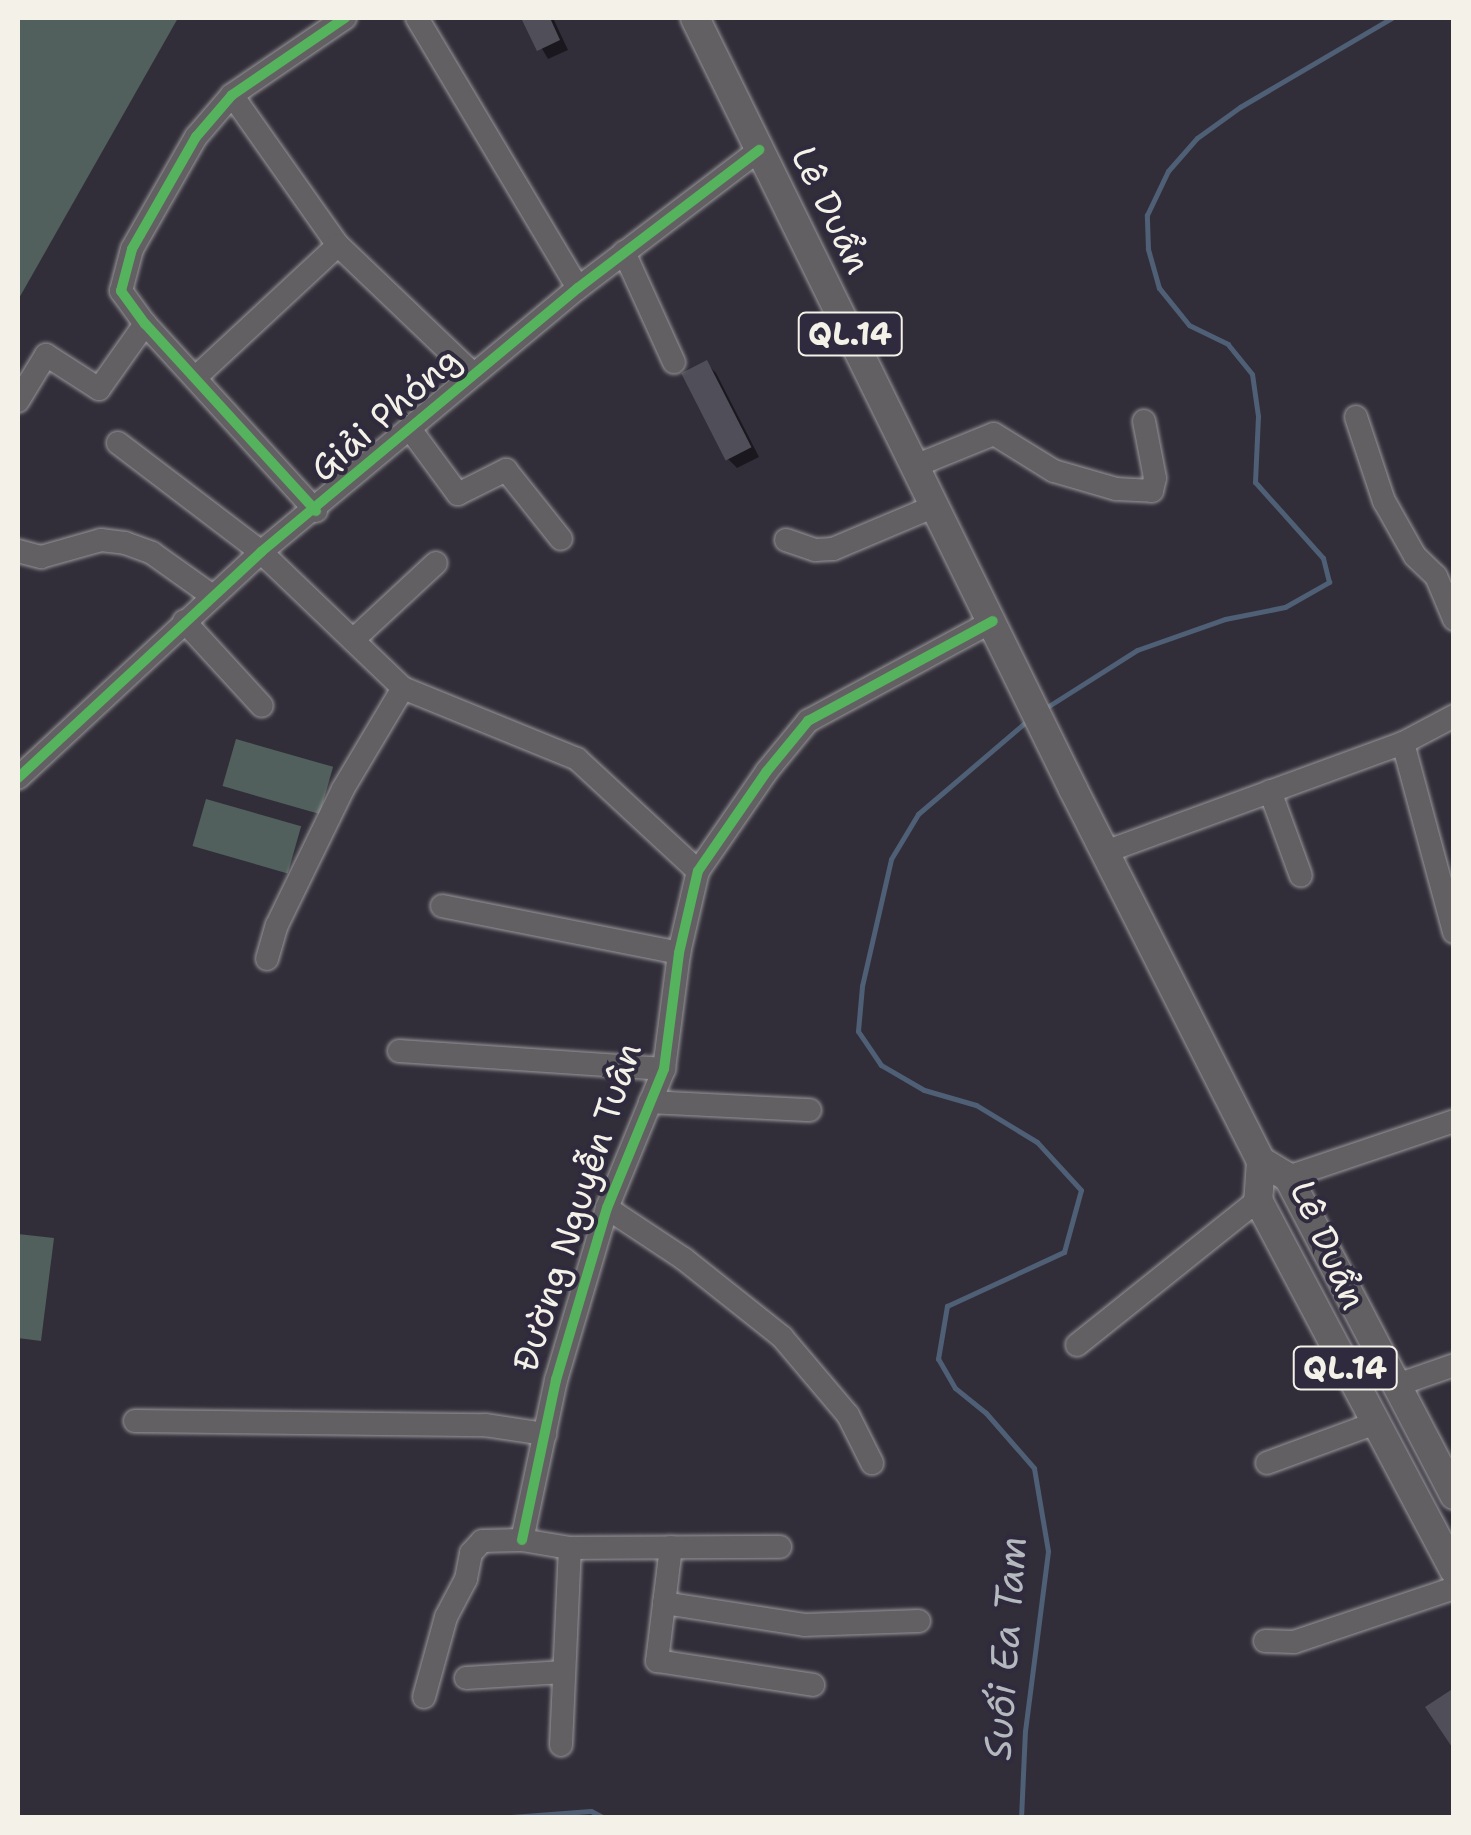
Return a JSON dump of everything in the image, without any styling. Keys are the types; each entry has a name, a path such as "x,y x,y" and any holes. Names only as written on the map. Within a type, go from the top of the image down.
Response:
{"main road":[{"name":"Lê Duẩn","path":"695,18 1260,1161 1258,1200 1373,1424 1454,1570"},
{"name":"Lê Duẩn","path":"1260,1161 1288,1177 1454,1495"}],"street":[{"path":"316,511 145,324 121,291 132,249 196,137 232,95 345,18"},
{"path":"417,18 578,288"},
{"path":"232,95 338,246 473,374"},
{"name":"Giải Phóng","path":"18,778 261,552 316,511 578,288 759,150"},
{"path":"195,378 338,246"},
{"path":"624,252 674,362"},
{"path":"18,401 46,356 98,389 145,324"},
{"path":"1356,416 1384,502 1422,564 1436,576 1454,619"},
{"path":"916,466 994,434 1054,471 1116,489 1152,491 1155,478 1144,420"},
{"path":"410,429 458,494 506,470 561,539"},
{"path":"118,442 261,552 403,688 578,759 698,872"},
{"path":"786,540 815,550 833,549 935,506"},
{"path":"18,550 41,557 100,540 125,543 152,553 211,595"},
{"path":"353,640 436,563"},
{"path":"184,621 262,706"},
{"name":"Đường Nguyễn Tuân","path":"522,1540 545,1434 607,1208 664,1069 679,953 698,872 767,772 808,721 993,622"},
{"path":"267,959 277,925 342,788 403,688"},
{"path":"1104,852 1403,743 1454,716"},
{"path":"1403,743 1454,932"},
{"path":"1270,792 1302,876"},
{"path":"442,906 679,953"},
{"path":"399,1051 664,1069"},
{"path":"650,1102 810,1110"},
{"path":"1288,1177 1454,1121"},
{"path":"1077,1345 1258,1200"},
{"path":"607,1208 684,1259 782,1337 848,1415 872,1463"},
{"path":"1397,1385 1454,1364"},
{"path":"135,1421 485,1425 545,1434"},
{"path":"1267,1463 1373,1424"},
{"path":"424,1697 446,1617 466,1579 475,1546 498,1538 570,1548 780,1546"},
{"path":"561,1745 570,1548"},
{"path":"671,1548 657,1661 813,1684"},
{"path":"1266,1641 1294,1642 1454,1588"},
{"path":"664,1603 804,1625 919,1621"},
{"path":"466,1678 564,1672"}],"shaded area":[{"path":"18,18 178,18 18,300"},
{"path":"236,739 333,767 320,814 222,786"},
{"path":"206,799 301,826 288,873 192,846"},
{"path":"18,1234 54,1238 41,1341 18,1338"}],"building":[{"path":"521,18 550,18 560,40 537,51"},
{"path":"707,360 751,447 726,460 681,373"},
{"path":"1454,1688 1454,1750 1425,1707"}],"waterway":[{"name":"Suối Ea Tam","path":"1044,709 1137,650 1225,619 1285,607 1329,582 1323,558 1255,482 1258,416 1252,374 1228,344 1189,325 1159,288 1148,249 1147,215 1168,171 1197,138 1240,107 1392,18"},
{"name":"Suối Ea Tam","path":"1021,1818 1025,1731 1048,1551 1034,1468 986,1413 955,1388 938,1359 947,1306 1064,1252 1081,1190 1037,1142 976,1105 924,1090 881,1065 858,1031 862,986 891,859 918,814 1027,721"},
{"name":"Suối Ea Tam","path":"498,1818 591,1811 604,1818"}],"cycle path":[{"path":"316,511 145,324 121,291 132,249 196,137 232,95 345,18"},
{"path":"18,778 261,552 578,288 759,150"},
{"path":"522,1540 556,1380 607,1208 664,1069 679,953 698,871 767,771 808,721 993,621"}]}
